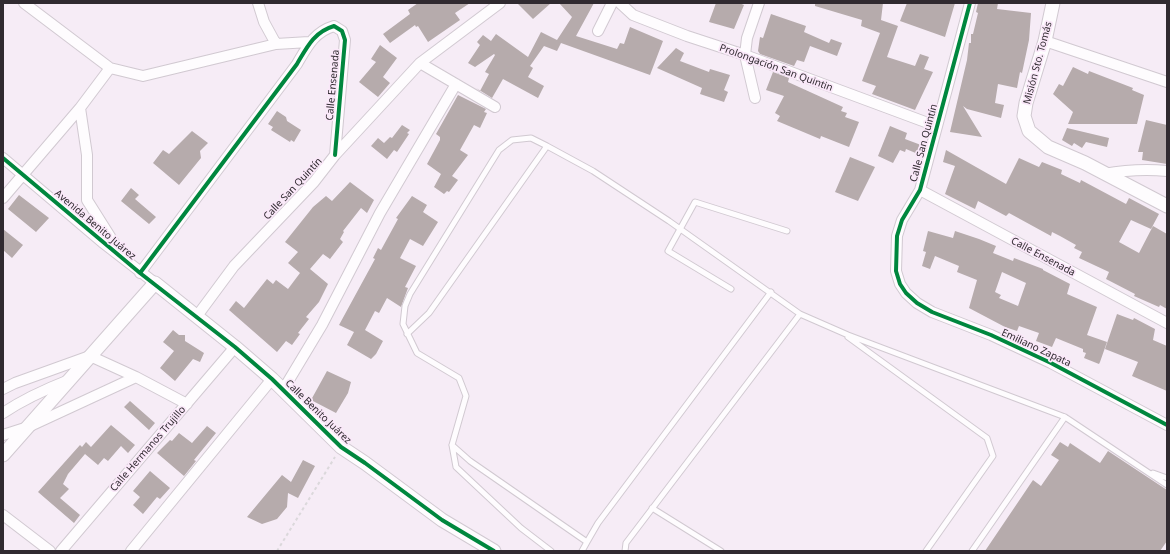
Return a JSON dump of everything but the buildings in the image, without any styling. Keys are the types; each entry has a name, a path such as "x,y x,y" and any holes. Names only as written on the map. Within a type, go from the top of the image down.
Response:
{"street":[{"path":"24,3 110,68 143,76 276,44 309,42"},
{"path":"258,3 264,22 276,44"},
{"name":"Calle San Quintín","path":"197,316 234,266 314,182 335,155 420,63 500,3"},
{"path":"598,31 612,3"},
{"name":"Prolongación San Quintin","path":"620,3 633,15 936,126"},
{"path":"755,98 745,56 747,38 758,3"},
{"name":"Calle San Quintín","path":"900,284 896,271 897,236 902,220 920,190 970,3"},
{"name":"Misión Sto. Tomás","path":"1053,3 1045,41 1026,103 1024,116 1026,124 1029,131 1048,147 1086,163 1104,174"},
{"name":"Calle Ensenada","path":"309,42 324,30 334,26 342,31 345,40 335,155"},
{"path":"1045,41 1167,82"},
{"path":"140,274 297,64 309,42"},
{"path":"420,63 495,107"},
{"path":"3,198 80,108 110,68"},
{"path":"283,390 322,325 384,207 456,84"},
{"path":"80,108 87,154 87,200 128,263"},
{"name":"Avenida Benito Juárez","path":"3,158 140,274 155,283 197,316"},
{"path":"1104,174 1137,170 1167,171"},
{"path":"1104,174 1167,206"},
{"name":"Calle Ensenada","path":"920,190 1167,323"},
{"path":"3,455 155,283"},
{"name":"Emiliano Zapata","path":"900,284 906,293 917,303 932,312 1051,363 1167,425"},
{"name":"Calle Benito Juárez","path":"197,316 272,379 341,448 365,463 442,520 494,551"},
{"name":"Calle Hermanos Trujillo","path":"60,551 235,347"},
{"path":"3,389 15,383 90,356 136,377 187,404"},
{"path":"3,435 28,427 136,377"},
{"path":"131,551 272,379"},
{"path":"3,413 24,400 70,380"},
{"path":"3,515 50,551"}],"lane":[{"path":"551,551 521,528 456,467 452,445 466,396 459,378 417,353 403,324 405,306 410,294 499,150 512,140 531,138 593,171 771,292 800,314 842,332 1065,417 1167,485"},
{"path":"407,334 430,313 547,146"},
{"path":"731,289 668,251 696,202 787,231"},
{"path":"582,551 598,523 771,292"},
{"path":"625,551 626,543 800,314"},
{"path":"842,332 987,438 991,446 993,456 926,551"},
{"path":"972,551 1065,417"},
{"path":"452,445 470,460 587,542"},
{"path":"1146,471 1167,478"},
{"path":"652,508 720,551"}],"path":[{"path":"277,551 341,448"}],"cycle path":[{"path":"970,3 920,190 902,220 897,236 896,271 900,284 906,293 917,303 932,312 991,335 1051,363 1167,425"},
{"path":"140,273 297,64 312,41 321,32 334,26 342,31 345,40 335,155"},
{"path":"3,158 140,273 235,347 272,379 341,447 442,520 494,551"}]}
